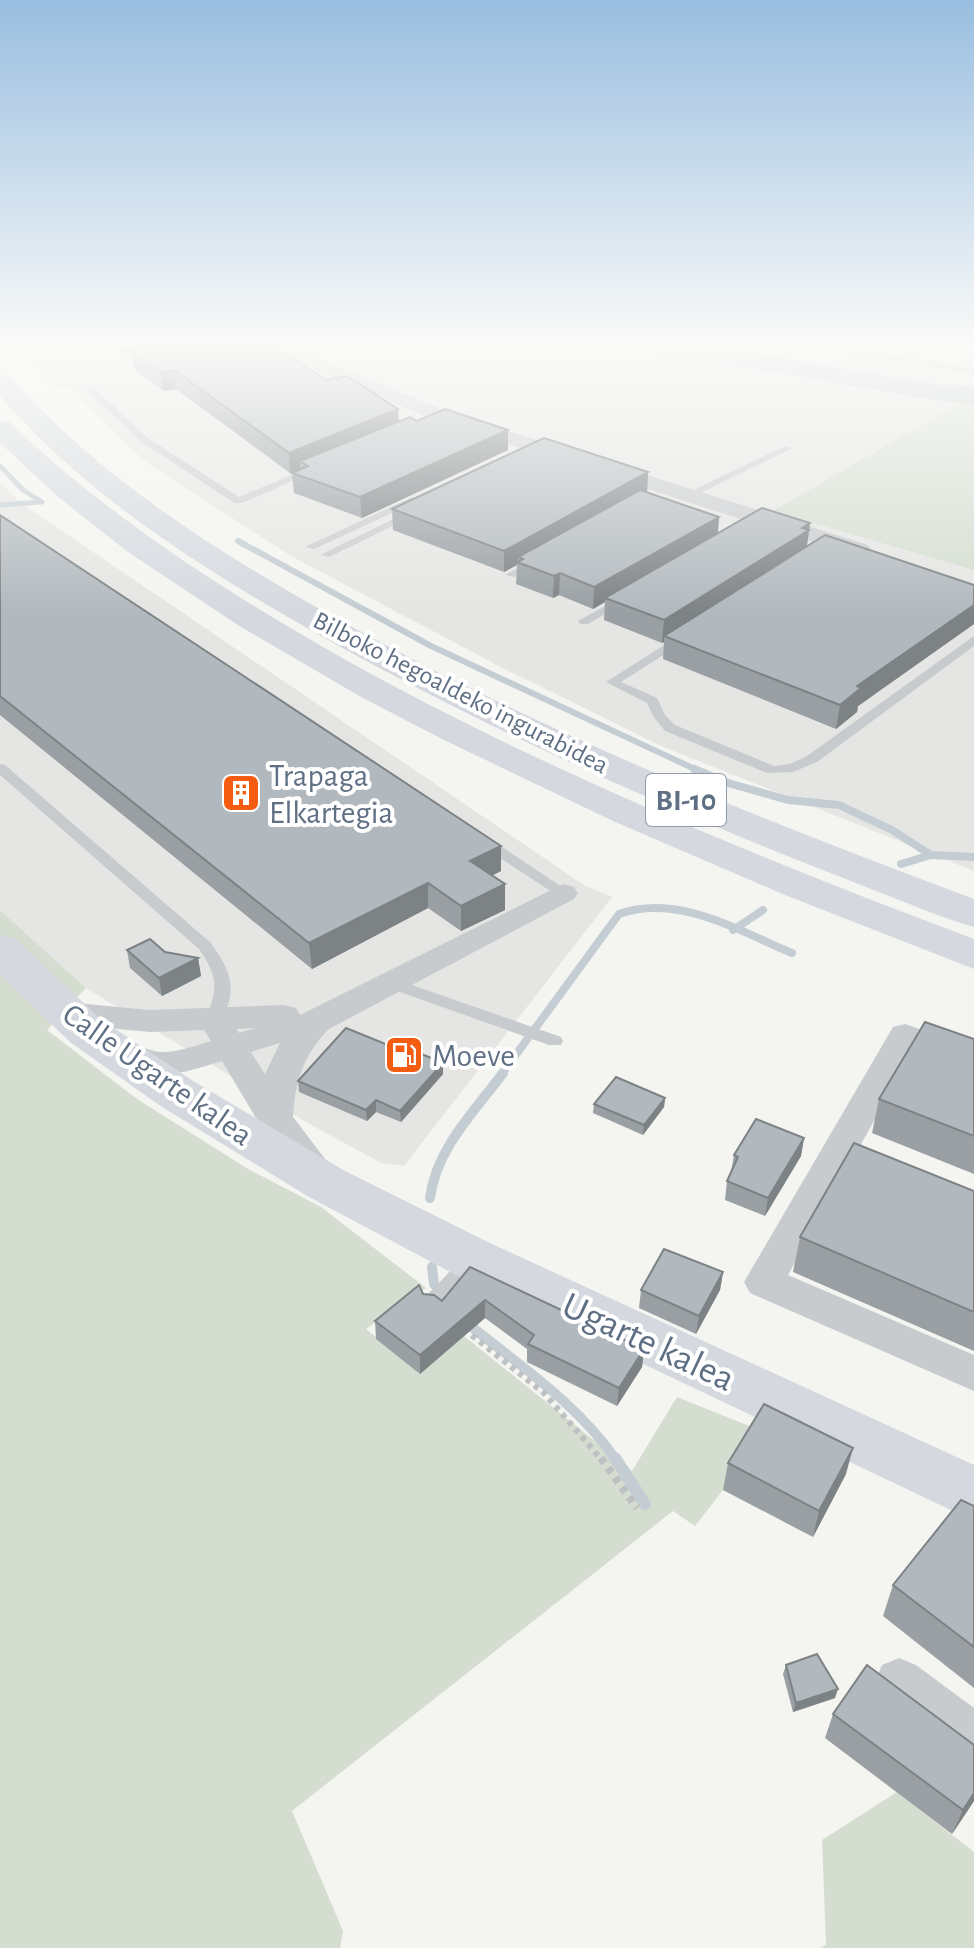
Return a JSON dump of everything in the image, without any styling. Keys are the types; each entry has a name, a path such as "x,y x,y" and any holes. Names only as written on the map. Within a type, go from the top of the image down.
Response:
{"main road":[{"name":"Bilboko hegoaldeko ingurabidea","path":"4,432 73,496 145,550 221,601 379,693 518,763 654,825 974,955"},
{"name":"Bilboko hegoaldeko ingurabidea","path":"49,432 159,522 259,587 354,642 501,717 616,770 773,836 974,914"},
{"name":"Calle Ugarte kalea","path":"0,949 75,1022 215,1117 327,1184"},
{"name":"Ugarte kalea","path":"327,1184 461,1272 974,1494"}],"street":[{"path":"471,432 827,546 874,555"},
{"path":"275,1119 276,1093 282,1070 301,1036 317,1021 563,893"},
{"path":"215,1117 201,1102 163,1079 153,1068 156,1051 211,1029 358,1001"},
{"path":"75,1022 150,1021 211,1029 317,1021"},
{"path":"75,1022 130,1056 154,1064 179,1062 211,1029"},
{"path":"211,1029 275,1119 327,1184"},
{"path":"974,1061 905,1035 857,1152 764,1282 974,1374"},
{"path":"899,1682 974,1739"}],"lane":[{"path":"136,432 238,501 326,465"},
{"path":"668,494 788,448"},
{"path":"310,547 420,497"},
{"path":"325,555 421,510"},
{"path":"511,575 550,554"},
{"path":"584,621 635,588 603,601"},
{"path":"690,633 612,682 652,701 659,716 670,728 772,770 793,768 812,759 974,640"},
{"path":"0,768 205,946 224,973 225,986 211,1029"},
{"path":"471,832 563,893"},
{"path":"392,983 555,1041"},
{"path":"432,1303 461,1272"}],"path":[{"path":"432,1303 544,1393 589,1442 637,1508"}],"shaded area":[{"path":"115,432 974,432 974,871 661,746 497,665 291,556 147,463"},
{"path":"910,432 974,432 974,570 773,511"},
{"path":"0,482 21,503 584,885 612,897 404,1166 381,1163 306,1122 86,988 0,910"},
{"path":"0,910 86,988 47,1030 137,1099 248,1169 321,1207 426,1288 366,1329 420,1373 464,1336 632,1471 677,1397 759,1430 723,1490 695,1526 673,1511 292,1811 343,1931 340,1948 0,1948"},
{"path":"897,1792 974,1852 974,1948 820,1948 826,1945 822,1840"}],"building":[{"path":"260,432 341,432 289,453"},
{"path":"373,432 504,432 360,497 292,473 308,466 300,461"},
{"path":"544,438 648,472 504,551 392,509"},
{"path":"640,490 719,517 594,587 560,573 554,576 517,562 523,559 518,557"},
{"path":"762,508 810,523 802,528 809,530 664,620 605,598"},
{"name":"Trapaga Elkartegia","path":"0,515 501,846 470,861 505,884 461,906 428,883 309,943 0,696"},
{"path":"825,535 974,585 974,605 857,686 861,688 840,705 664,636"},
{"path":"150,939 165,952 198,958 159,978 127,950"},
{"path":"925,1022 974,1039 974,1136 879,1099"},
{"path":"346,1028 415,1056 419,1053 443,1063 400,1111 376,1100 366,1110 298,1081"},
{"path":"616,1077 665,1098 644,1125 594,1104"},
{"path":"756,1119 804,1138 768,1198 727,1181 738,1157 734,1155"},
{"path":"854,1143 974,1191 974,1312 800,1237"},
{"path":"664,1249 723,1272 699,1316 641,1290"},
{"path":"470,1267 644,1349 619,1388 528,1344 534,1335 485,1300 420,1355 375,1321 419,1285 423,1294 434,1295 442,1301"},
{"path":"764,1404 853,1448 819,1511 728,1463"},
{"path":"961,1500 974,1506 974,1647 893,1585"},
{"path":"817,1654 838,1689 796,1703 786,1665"},
{"path":"867,1665 974,1745 974,1793 963,1810 833,1714"}],"waterway":[{"path":"0,466 23,490 42,502"},
{"path":"0,505 41,502"},
{"path":"238,541 431,646 699,771"},
{"path":"694,769 728,783 788,800 839,805 892,830 931,855"},
{"path":"901,864 931,855"},
{"path":"931,855 974,857"},
{"path":"501,1075 619,914 663,908 707,917 736,928"},
{"path":"736,928 763,910"},
{"path":"736,928 792,953"},
{"path":"430,1198 448,1147 503,1073"},
{"path":"432,1267 434,1284 441,1292"},
{"path":"468,1324 566,1404 616,1460"},
{"path":"615,1458 645,1504"}],"place":[{"name":"Trapaga Elkartegia","path":"241,793"},
{"name":"Moeve","path":"404,1055"}]}
